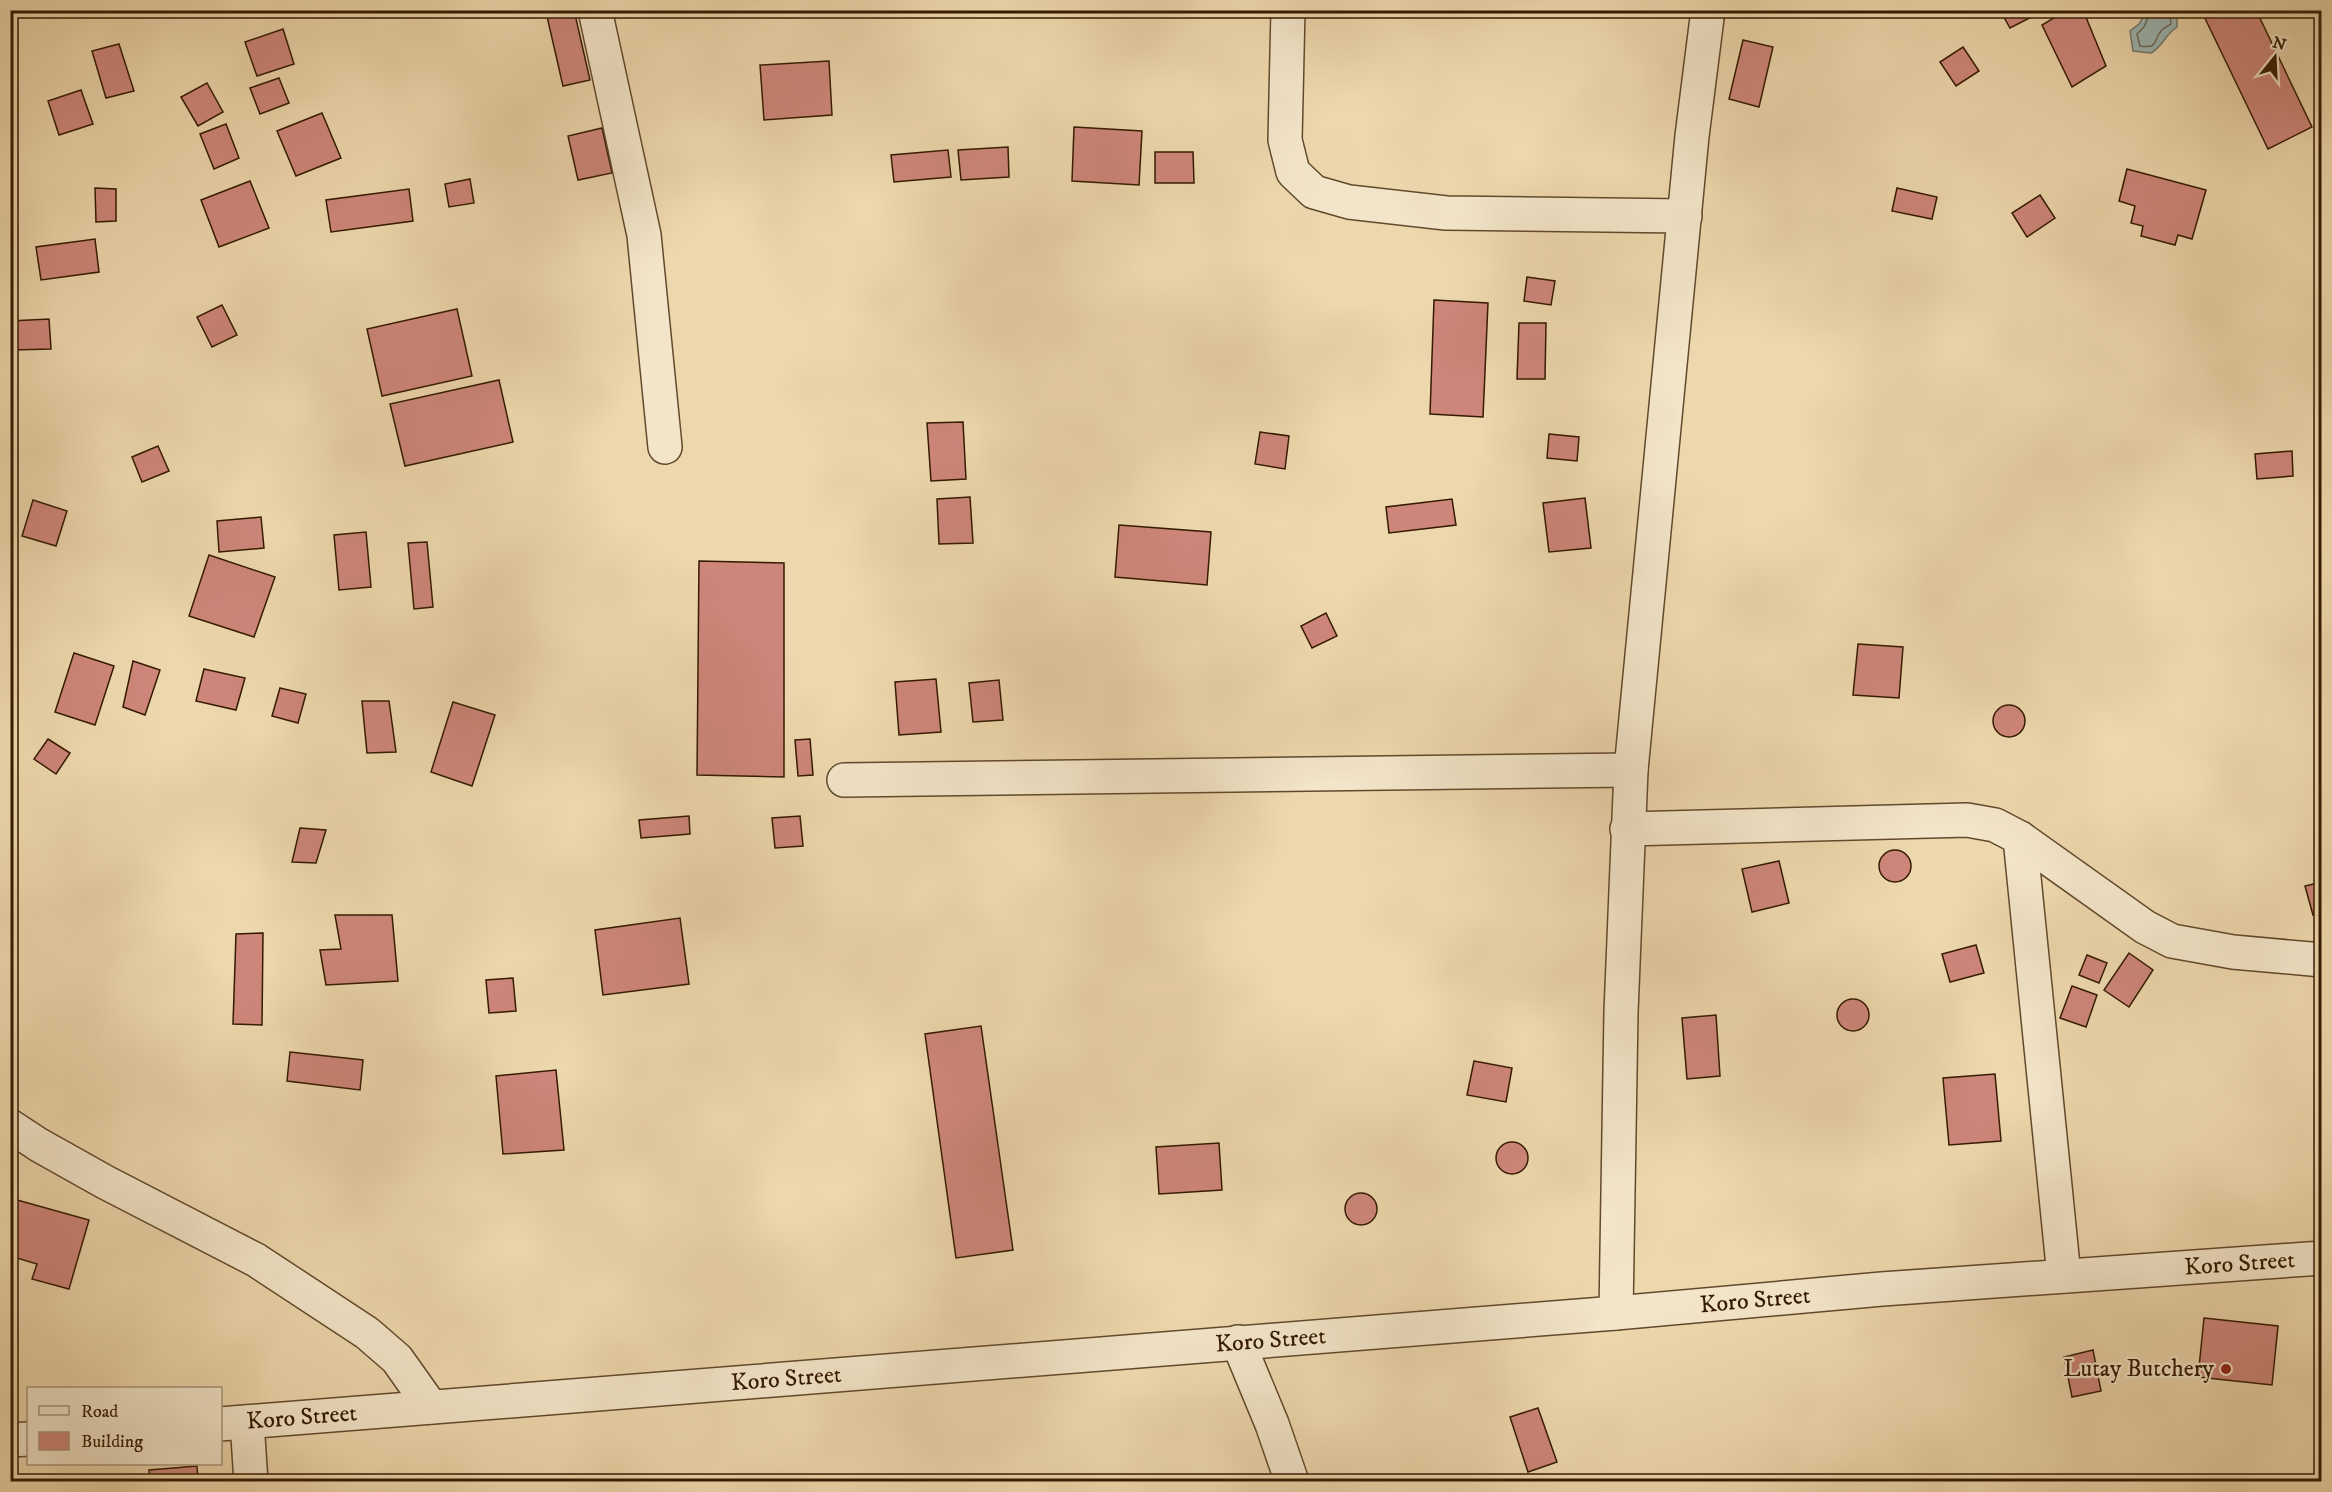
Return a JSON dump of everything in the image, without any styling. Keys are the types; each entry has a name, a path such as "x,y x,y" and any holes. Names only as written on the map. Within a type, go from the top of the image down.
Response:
{"street":[{"path":"595,10 644,235 665,447"},
{"path":"1287,10 1285,140 1293,171 1314,192 1349,202 1446,213 1684,216"},
{"path":"1616,1313 1621,1012 1631,770 1684,216 1708,10"},
{"path":"844,780 1631,770"},
{"path":"1627,829 1967,820 1995,825 2020,838 2145,927 2172,941 2233,952 2322,960"},
{"path":"2020,838 2064,1276"},
{"path":"10,1126 105,1182 256,1260 358,1327 397,1359 431,1407"},
{"name":"Koro Street","path":"234,1423 1616,1313 1882,1289 2322,1258"},
{"path":"1238,1342 1272,1424 1292,1482"},
{"path":"234,1423 251,1482"},
{"path":"10,1440 27,1439"}],"water":[{"path":"2147,10 2171,11 2177,15 2177,27 2151,53 2133,51 2130,31 2139,24"}],"building":[{"path":"574,10 590,80 563,86 546,12"},
{"path":"2000,10 2040,10 2041,12 2010,28"},
{"path":"2067,10 2083,10 2106,66 2072,87 2042,25"},
{"path":"2201,10 2256,10 2312,127 2268,149"},
{"path":"283,29 294,64 257,76 245,42"},
{"path":"1743,40 1773,47 1759,107 1729,99"},
{"path":"119,44 134,91 106,98 92,51"},
{"path":"1963,47 1979,71 1956,86 1940,62"},
{"path":"829,61 832,115 764,120 760,65"},
{"path":"279,78 289,103 260,114 250,88"},
{"path":"207,83 223,112 198,126 181,97"},
{"path":"81,90 93,124 59,135 48,101"},
{"path":"322,113 341,158 296,176 277,131"},
{"path":"226,124 239,158 214,169 200,134"},
{"path":"1074,127 1142,131 1139,185 1072,181"},
{"path":"602,128 612,173 578,180 568,136"},
{"path":"1008,147 1009,177 961,180 958,150"},
{"path":"948,150 951,177 894,182 891,155"},
{"path":"1155,152 1193,152 1194,183 1155,183"},
{"path":"2127,169 2206,190 2192,239 2178,235 2175,245 2141,236 2143,226 2131,223 2135,206 2119,201"},
{"path":"470,179 474,203 449,207 445,184"},
{"path":"250,181 269,228 219,247 201,200"},
{"path":"95,188 116,189 116,221 96,222"},
{"path":"1897,188 1937,197 1932,219 1892,211"},
{"path":"409,189 413,221 331,232 326,200"},
{"path":"2040,195 2055,218 2027,237 2012,213"},
{"path":"95,239 99,272 41,280 36,247"},
{"path":"1527,277 1555,281 1551,305 1524,301"},
{"path":"1434,300 1488,303 1483,417 1430,414"},
{"path":"222,305 237,335 212,347 197,317"},
{"path":"457,309 472,376 382,396 367,329"},
{"path":"49,319 51,349 12,350 10,321"},
{"path":"1519,323 1546,323 1545,379 1517,379"},
{"path":"499,380 513,442 405,466 390,404"},
{"path":"963,422 966,479 931,481 927,423"},
{"path":"1260,432 1289,436 1285,469 1255,464"},
{"path":"1549,434 1579,437 1577,461 1547,458"},
{"path":"158,446 169,471 142,482 132,457"},
{"path":"2292,451 2293,476 2257,479 2255,454"},
{"path":"970,497 973,543 939,544 937,499"},
{"path":"1585,498 1591,548 1549,552 1543,503"},
{"path":"1452,499 1456,525 1389,533 1386,507"},
{"path":"33,500 67,511 56,546 22,536"},
{"path":"261,517 264,548 219,552 217,521"},
{"path":"1119,525 1211,532 1207,585 1115,577"},
{"path":"366,532 371,587 339,590 334,535"},
{"path":"427,542 433,607 414,609 408,543"},
{"path":"209,555 275,577 254,637 189,616"},
{"path":"699,561 784,563 784,777 697,775"},
{"path":"1326,613 1337,636 1312,648 1301,626"},
{"path":"1858,644 1903,647 1899,698 1853,695"},
{"path":"74,653 114,666 95,725 55,712"},
{"path":"133,661 160,670 145,715 123,707"},
{"path":"204,669 245,678 236,710 196,701"},
{"path":"936,679 941,732 899,735 895,682"},
{"path":"999,680 1003,720 973,722 969,683"},
{"path":"280,688 306,694 298,723 272,716"},
{"path":"362,701 389,701 396,752 367,753"},
{"path":"453,702 495,715 472,786 431,772"},
{"path":"2009,705 2021,709 2025,721 2021,733 2009,737 1997,733 1993,721 1997,709"},
{"path":"48,739 70,753 56,774 34,759"},
{"path":"810,739 813,775 798,776 795,740"},
{"path":"689,816 690,834 641,838 639,820"},
{"path":"800,816 803,846 775,848 772,818"},
{"path":"300,828 326,830 316,863 292,862"},
{"path":"1895,850 1907,854 1911,866 1907,878 1895,882 1883,878 1879,866 1883,854"},
{"path":"1779,861 1789,903 1752,912 1742,869"},
{"path":"2322,882 2322,913 2313,915 2305,886"},
{"path":"335,915 392,915 398,981 326,985 320,950 341,949"},
{"path":"680,918 689,984 603,995 595,930"},
{"path":"263,933 262,1025 233,1024 236,934"},
{"path":"1976,945 1984,973 1950,982 1942,954"},
{"path":"2129,953 2153,970 2129,1007 2104,990"},
{"path":"2087,955 2107,963 2099,983 2079,975"},
{"path":"513,978 516,1011 489,1013 486,980"},
{"path":"2072,986 2097,995 2086,1027 2060,1018"},
{"path":"1853,999 1865,1003 1869,1015 1865,1027 1853,1031 1841,1027 1837,1015 1841,1003"},
{"path":"1716,1015 1720,1076 1687,1079 1682,1018"},
{"path":"981,1026 1013,1250 956,1258 925,1034"},
{"path":"290,1052 363,1060 360,1090 287,1081"},
{"path":"1474,1061 1512,1068 1506,1102 1467,1095"},
{"path":"556,1070 564,1150 503,1154 496,1076"},
{"path":"1995,1074 2001,1141 1949,1145 1943,1078"},
{"path":"1512,1142 1524,1146 1528,1158 1524,1170 1512,1174 1500,1170 1496,1158 1500,1146"},
{"path":"1219,1143 1222,1190 1159,1194 1156,1147"},
{"path":"1361,1193 1373,1197 1377,1209 1373,1221 1361,1225 1349,1221 1345,1209 1349,1197"},
{"path":"10,1198 89,1220 69,1289 32,1279 37,1264 10,1256"},
{"path":"2204,1318 2278,1326 2272,1385 2198,1377"},
{"path":"2093,1350 2101,1391 2072,1397 2064,1357"},
{"path":"1538,1408 1557,1462 1528,1472 1510,1417"},
{"path":"197,1466 198,1482 150,1482 149,1470"}],"place":[{"name":"Lutay Butchery","path":"2226,1369"}]}
